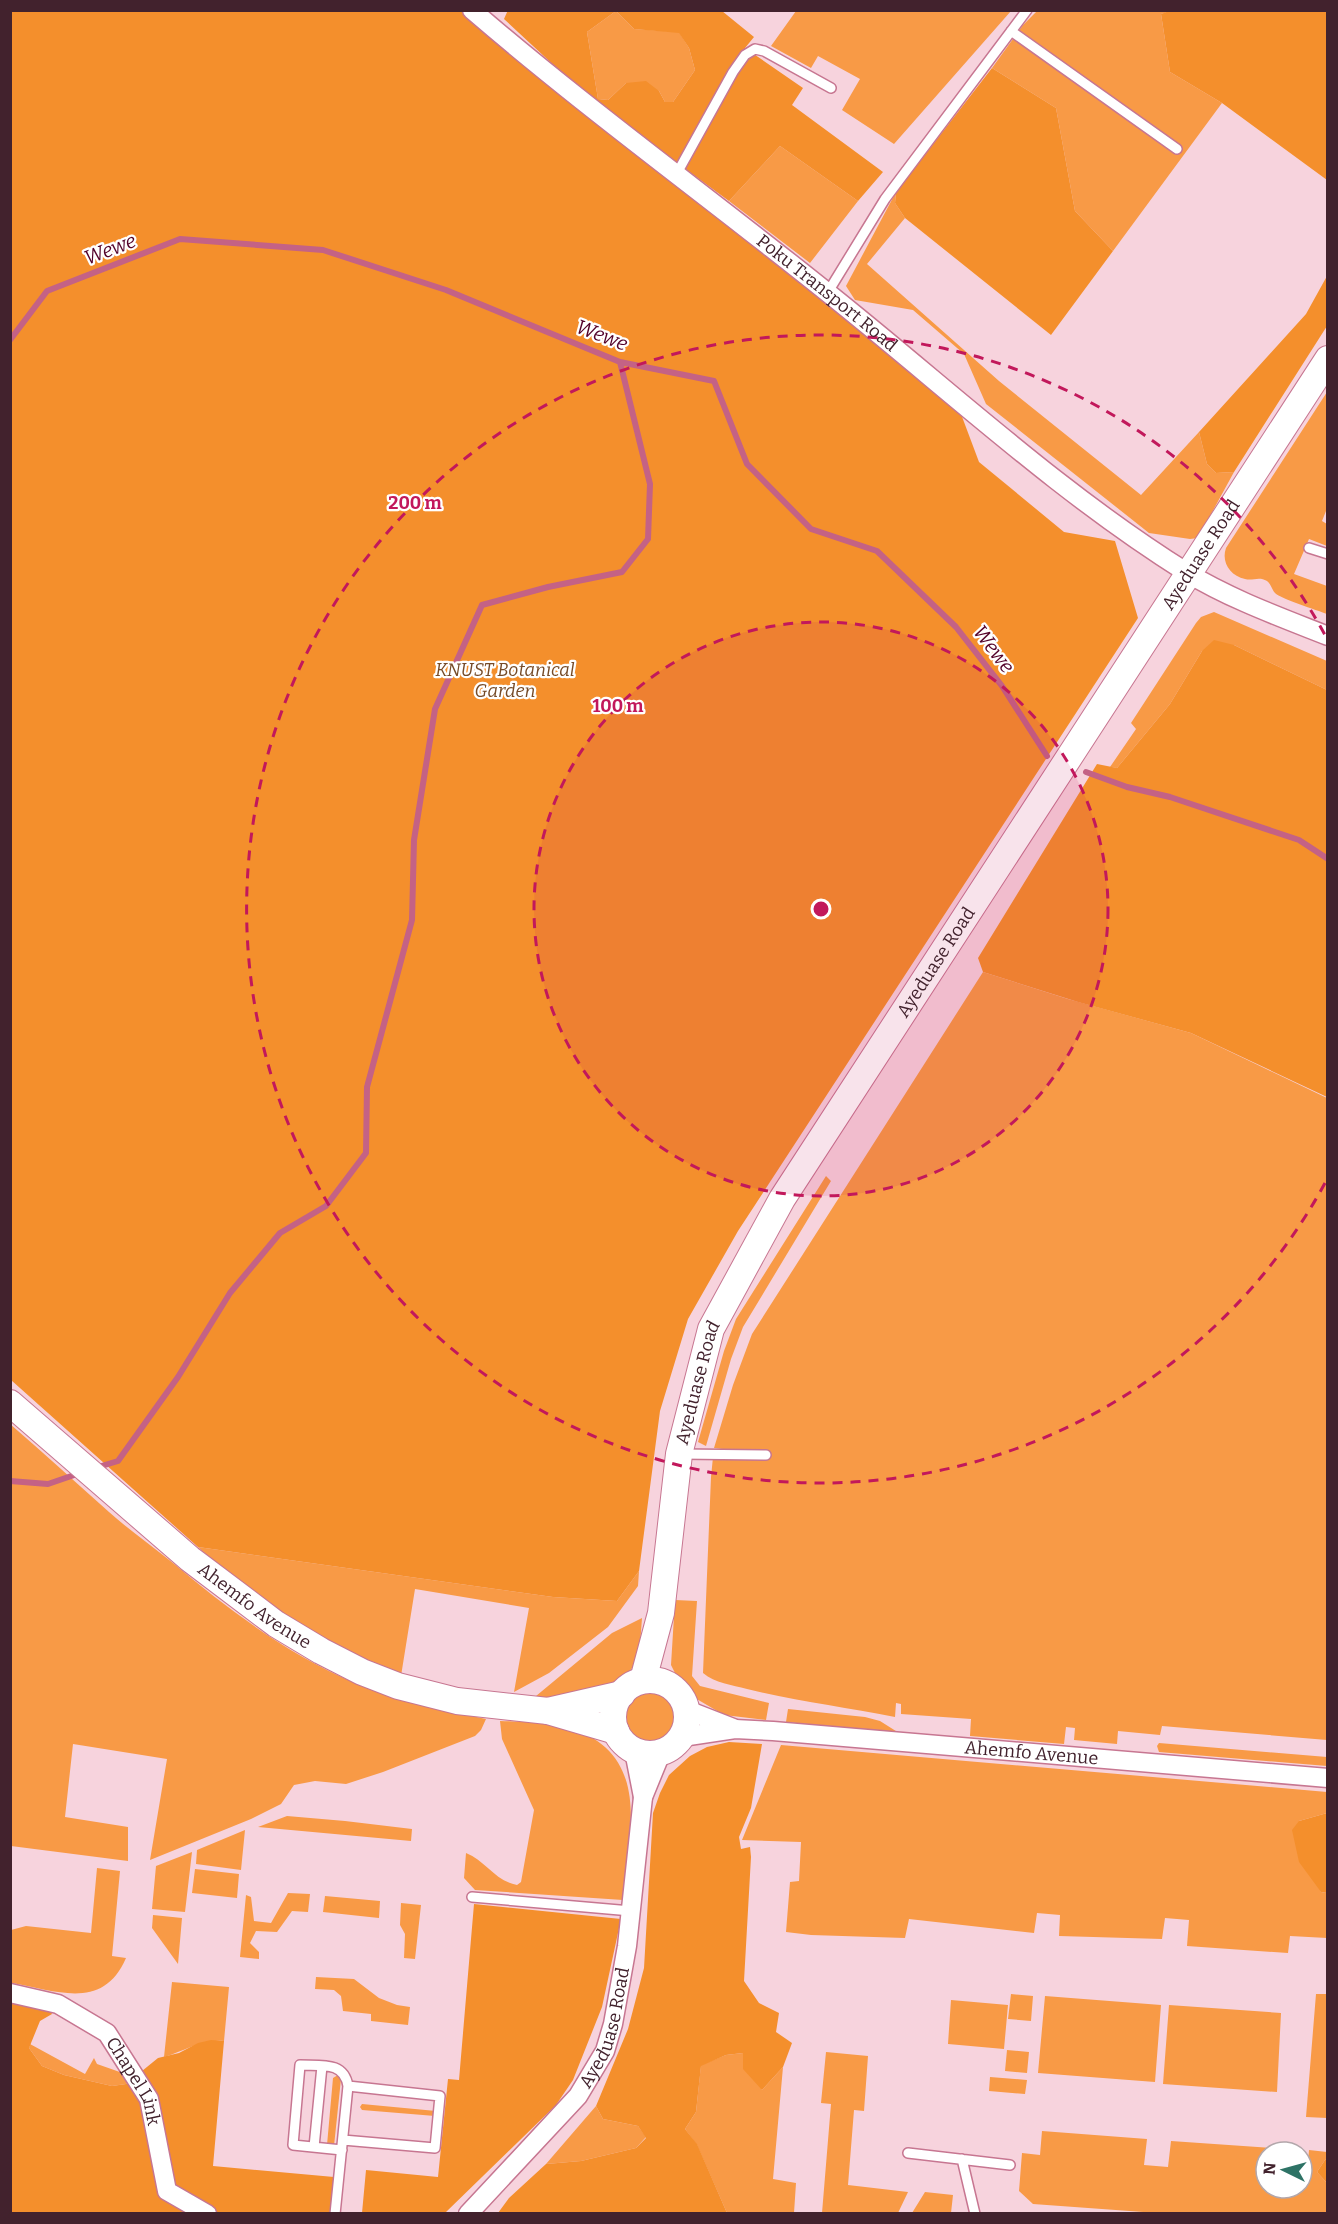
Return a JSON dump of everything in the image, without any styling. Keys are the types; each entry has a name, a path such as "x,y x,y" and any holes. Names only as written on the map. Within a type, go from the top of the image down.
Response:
{"street":[{"name":"Poku Transport Road","path":"472,10 552,79 828,292 1095,510 1187,573 1224,593 1328,636"},
{"name":"Ayeduase Road","path":"643,1680 661,1613 678,1454 711,1329 782,1199 1328,359"},
{"name":"Ahemfo Avenue","path":"10,1402 190,1559 276,1624 362,1672 398,1686 457,1701 548,1711 616,1731"},
{"name":"Ayeduase Road","path":"661,1613 669,1685"},
{"path":"643,1680 657,1680 669,1685 681,1696 687,1710 687,1724 682,1737 673,1747 661,1753 647,1755 634,1751 623,1743 616,1731 613,1718 615,1705 621,1694 631,1685 643,1680"},
{"name":"Ahemfo Avenue","path":"548,1711 621,1694"},
{"name":"Ahemfo Avenue","path":"687,1710 735,1729"},
{"name":"Ahemfo Avenue","path":"682,1737 735,1729 1328,1778"},
{"name":"Ayeduase Road","path":"634,1751 643,1797"},
{"name":"Ayeduase Road","path":"468,2214 578,2096 604,2051 613,2024 631,1911 643,1797 661,1753"},
{"name":"Chapel Link","path":"10,1993 58,2004 107,2033 149,2099 167,2191 207,2214"}],"lane":[{"path":"828,292 885,199 1027,10"},
{"path":"1011,31 1177,149"},
{"path":"676,175 733,72 745,55 755,49 764,51 831,88"},
{"path":"1309,548 1328,554"},
{"path":"678,1454 766,1455"},
{"path":"472,1897 631,1911"},
{"path":"335,2214 342,2150 348,2086 346,2075 338,2067 300,2064 293,2145 342,2150"},
{"path":"314,2147 322,2066"},
{"path":"343,2140 435,2148 440,2096 348,2086"},
{"path":"908,2153 1010,2165"},
{"path":"962,2159 975,2214"}],"shaded area":[{"path":"616,11 634,29 679,32 689,48 695,70 673,102 665,102 659,91 626,83 608,100 598,99 587,32"},
{"path":"796,11 1011,11 894,144 842,110 860,79 818,56 811,68 771,46"},
{"path":"1037,11 1172,11 1161,14 1170,72 1222,103 1113,251 1075,211 1056,108 992,68 1023,25"},
{"path":"780,146 858,201 810,263 729,201"},
{"path":"896,192 895,203 905,218 867,264 999,381 1141,495 1199,432 1207,464 1216,473 1234,472 1198,538 1190,539 1149,533 986,404 964,354 913,310 855,300 846,286"},
{"path":"1327,392 1328,506 1322,521 1327,524 1327,546 1309,539 1294,574 1327,586 1327,614 1279,595 1264,580 1245,579 1235,575 1228,568 1225,553 1226,548"},
{"path":"1214,612 1327,661 1327,690 1234,645 1202,651 1170,704 1117,768 1110,767 1136,729 1131,723 1196,623 1201,617"},
{"path":"983,972 1068,999 1191,1033 1327,1098 1327,1740 1162,1726 1160,1735 1118,1731 1117,1744 1074,1740 1075,1728 1066,1727 1064,1744 970,1736 971,1719 901,1714 901,1704 896,1703 895,1717 765,1693 724,1683 703,1673 711,1477 713,1457 720,1457 722,1449 714,1448 733,1385 752,1334"},
{"path":"826,1176 831,1181 743,1327 731,1359 706,1446 698,1442 724,1351 736,1319"},
{"path":"10,1424 124,1525 216,1598 282,1645 355,1683 387,1695 486,1719 481,1730 475,1736 346,1784 315,1781 294,1785 281,1804 251,1819 150,1860 167,1759 73,1744 65,1817 128,1827 128,1861 11,1846"},
{"path":"198,1547 553,1597 617,1601 639,1571 638,1586 608,1627 549,1673 514,1692 529,1608 415,1589 401,1676 345,1652 249,1594"},
{"path":"675,1600 697,1601 692,1676 700,1686 769,1703 766,1720 724,1715 695,1698 680,1683 671,1665"},
{"path":"642,1618 639,1659 629,1672 611,1688 588,1696 530,1701 612,1633"},
{"path":"650,1689 661,1691 674,1702 679,1718 677,1729 666,1742 650,1747 639,1745 626,1734 621,1718 623,1707 634,1694"},
{"path":"788,1709 865,1717 880,1721 899,1733 786,1722"},
{"path":"500,1721 540,1722 564,1726 592,1738 612,1754 624,1774 630,1796 631,1821 623,1900 475,1890 464,1878 466,1853 509,1883 517,1885 521,1882 534,1810 502,1739"},
{"path":"1159,1743 1327,1757 1327,1766 1159,1752 1157,1746"},
{"path":"781,1745 1327,1792 1327,1813 1299,1821 1321,1892 1327,1893 1327,1938 1290,1936 1288,1953 1187,1946 1189,1920 1165,1918 1162,1939 1059,1936 1060,1915 1037,1913 1034,1933 909,1919 905,1938 786,1932 790,1882 799,1881 801,1842 742,1840"},
{"path":"287,1816 412,1829 411,1841 258,1827"},
{"path":"245,1830 241,1870 196,1864 197,1850"},
{"path":"192,1852 185,1912 152,1909 156,1866"},
{"path":"97,1868 120,1871 112,1956 126,1958 116,1975 105,1985 92,1991 78,1993 62,1993 12,1983 10,1980 11,1930 26,1926 91,1933"},
{"path":"195,1869 239,1874 237,1898 192,1893"},
{"path":"288,1893 310,1894 308,1912 292,1911 277,1932 256,1931 250,1943 259,1952 259,1959 240,1957 246,1895 251,1897 254,1921 271,1923"},
{"path":"325,1896 380,1901 379,1918 323,1912"},
{"path":"401,1903 421,1905 415,1959 404,1958 405,1934 400,1925"},
{"path":"153,1915 182,1918 178,1964 152,1928"},
{"path":"316,1977 354,1979 379,1998 410,2007 408,2025 371,2021 371,2014 343,2011 341,1996 334,1990 315,1989"},
{"path":"172,1982 229,1987 224,2041 200,2044 164,2057"},
{"path":"1011,1994 1033,1996 1031,2021 1008,2019"},
{"path":"1316,1994 1327,1994 1327,2118 1306,2117"},
{"path":"1045,1996 1161,2005 1155,2082 1038,2073"},
{"path":"951,2000 1008,2005 1004,2049 948,2044"},
{"path":"1169,2005 1281,2013 1277,2092 1163,2084"},
{"path":"30,2044 85,2074 94,2058 97,2064 134,2077 126,2084 112,2086 64,2075 42,2066 29,2048"},
{"path":"1007,2050 1029,2052 1027,2073 1005,2071"},
{"path":"826,2052 868,2056 864,2111 854,2110 848,2185 908,2192 898,2213 822,2213 831,2104 821,2103"},
{"path":"743,2053 762,2090 783,2067 773,2179 796,2183 794,2213 727,2213 697,2145 685,2129 696,2112 701,2065 726,2055"},
{"path":"338,2075 341,2079 334,2146 327,2145 333,2078"},
{"path":"990,2077 1027,2080 1025,2094 989,2091"},
{"path":"362,2104 436,2111 435,2116 362,2110 360,2107"},
{"path":"596,2106 603,2119 638,2126 646,2137 636,2148 581,2161 546,2164"},
{"path":"1042,2131 1147,2139 1144,2165 1168,2167 1171,2141 1254,2147 1254,2200 1314,2200 1314,2151 1327,2152 1327,2159 1317,2172 1327,2183 1327,2213 1157,2213 1033,2204 1019,2191 1022,2153 1040,2155"},
{"path":"925,2192 953,2195 951,2213 912,2213"}],"green space":[{"path":"508,10 722,11 754,37 745,48 803,88 792,105 883,172 858,201 780,146 729,201 589,98 504,19","holes":["616,11 634,29 679,33 689,48 695,70 673,102 665,102 659,91 646,81 626,83 608,100 598,99 587,32"]},
{"path":"1172,10 1327,11 1327,180 1222,103 1170,72 1161,14"},
{"name":"KNUST Botanical Garden","path":"11,11 470,11 961,414 979,462 1064,532 1115,541 1138,618 738,1231 688,1319 660,1411 639,1571 617,1601 553,1597 198,1547 11,1380"},
{"path":"992,68 1056,108 1075,211 1113,251 1051,335 905,218 895,203 896,192"},
{"path":"1327,276 1327,326 1234,472 1216,473 1207,464 1199,432 1306,314"},
{"path":"1214,640 1234,645 1327,690 1327,1097 1191,1033 1078,1002 983,972 978,958 1097,764 1117,768 1170,704 1202,651"},
{"path":"729,1742 762,1744 751,1808 739,1837 741,1849 750,1847 751,1857 744,1981 759,2003 779,2013 776,2032 792,2043 783,2067 762,2090 743,2069 743,2053 726,2055 701,2066 696,2112 685,2129 697,2144 727,2213 498,2213 509,2198 546,2164 581,2161 636,2148 646,2138 638,2126 603,2119 596,2106 628,2029 644,1968 653,1813 669,1775 690,1756 707,1747"},
{"path":"1328,1813 1327,1893 1321,1892 1299,1862 1292,1830 1299,1821"},
{"path":"474,1904 621,1919 602,2007 573,2080 556,2105 445,2213 362,2213 366,2170 438,2177 448,2079 459,2080"},
{"path":"11,1998 50,2009 52,2014 40,2021 29,2048 42,2066 64,2075 112,2086 126,2084 158,2058 179,2053 198,2043 211,2040 224,2041 213,2166 334,2177 330,2213 11,2214"},
{"path":"1327,2159 1328,2183 1317,2172"}],"waterway":[{"name":"Wewe","path":"10,340 47,291 180,239 323,250 446,290 620,362 714,381 747,464 811,529 877,551 956,627 1002,686 1047,756"},
{"path":"95,1468 118,1461 178,1377 230,1293 280,1233 326,1206 366,1153 367,1087 412,920 414,840 435,709 482,605 548,587 622,572 648,539 650,484 620,362"},
{"name":"Wewe","path":"1086,772 1127,787 1170,797 1299,840 1328,859"},
{"path":"10,1481 48,1484 80,1473"}]}
